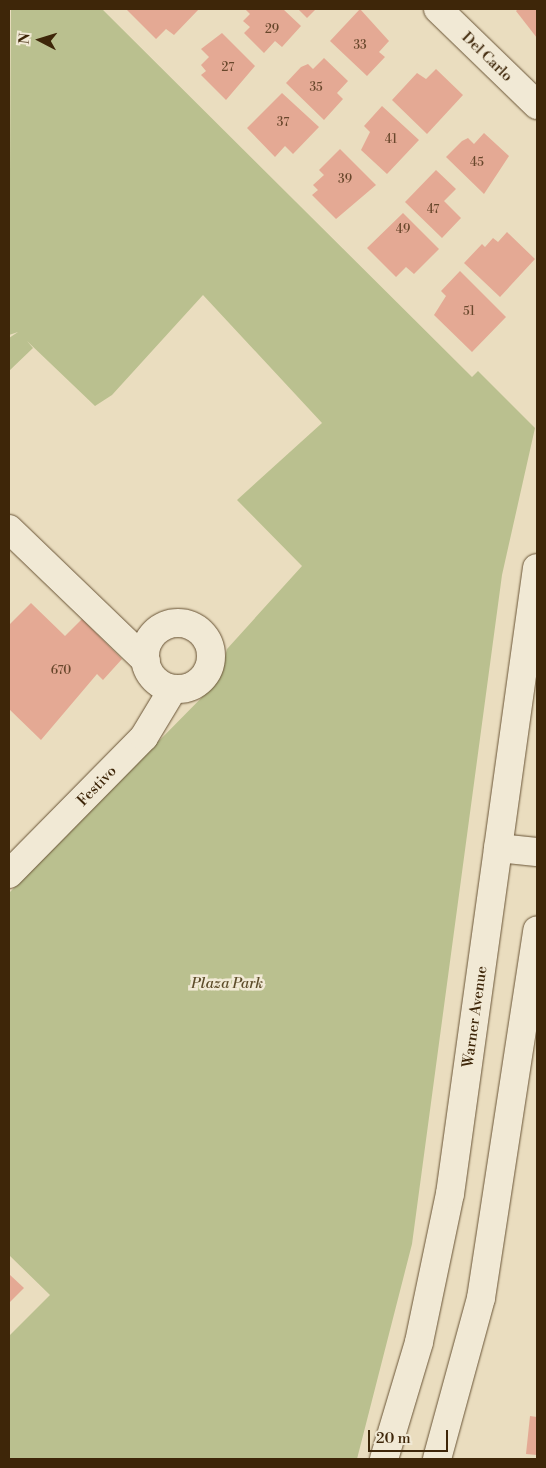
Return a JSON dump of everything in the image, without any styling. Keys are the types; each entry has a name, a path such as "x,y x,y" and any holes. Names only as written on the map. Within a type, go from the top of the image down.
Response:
{"street":[{"name":"Del Carlo","path":"438,9 537,106"},
{"path":"9,529 146,661 155,680 173,689 184,689 204,677 211,656 203,635 184,624 163,627 149,641 146,661"},
{"name":"Warner Avenue","path":"384,1459 418,1342 450,1194 537,568"},
{"name":"Festivo","path":"9,874 144,737 173,689"},
{"path":"498,848 537,852"},
{"path":"437,1459 481,1298 537,930"}],"green space":[{"name":"Plaza Park","path":"11,9 102,9 472,377 478,371 535,428 502,575 412,1244 357,1459 9,1459 9,1336 50,1295 9,1255 9,893 219,680 227,649 302,566 237,500 322,423 203,295 112,395 95,406 27,341 33,348 9,371 9,338 18,332 9,335"}],"building":[{"path":"199,9 174,35 166,29 156,39 127,10"},
{"path":"245,9 283,9 301,26 282,47 275,41 264,53 244,33 250,27 243,21 250,14"},
{"path":"298,9 316,9 307,18"},
{"path":"360,9 389,41 379,52 385,57 367,76 330,41"},
{"path":"518,9 537,9 537,38 516,11"},
{"path":"222,33 255,66 226,100 201,75 206,71 201,65 209,57 201,49"},
{"path":"324,58 348,81 337,93 343,99 324,120 286,83 301,67 308,64 313,69"},
{"path":"436,69 463,95 427,134 392,100 417,73 426,79"},
{"path":"282,93 319,127 293,154 285,146 275,157 247,128"},
{"path":"382,106 419,140 387,174 361,150 370,132 364,126"},
{"path":"484,133 509,156 484,194 446,157 462,141 468,138 474,144"},
{"path":"340,149 376,185 336,219 312,195 318,190 313,185 324,175 319,170"},
{"path":"436,170 456,189 444,201 461,218 442,238 405,202"},
{"path":"403,213 439,249 414,274 406,267 396,277 367,248"},
{"path":"507,232 535,259 500,297 464,263 482,244 485,247 493,238 498,242"},
{"path":"460,271 506,317 472,352 434,315 446,296 441,291"},
{"path":"31,603 65,636 82,619 122,659 103,680 97,674 41,740 9,709 9,625"},
{"path":"9,1274 24,1288 9,1303"},
{"path":"530,1416 537,1417 537,1455 526,1454"}]}
